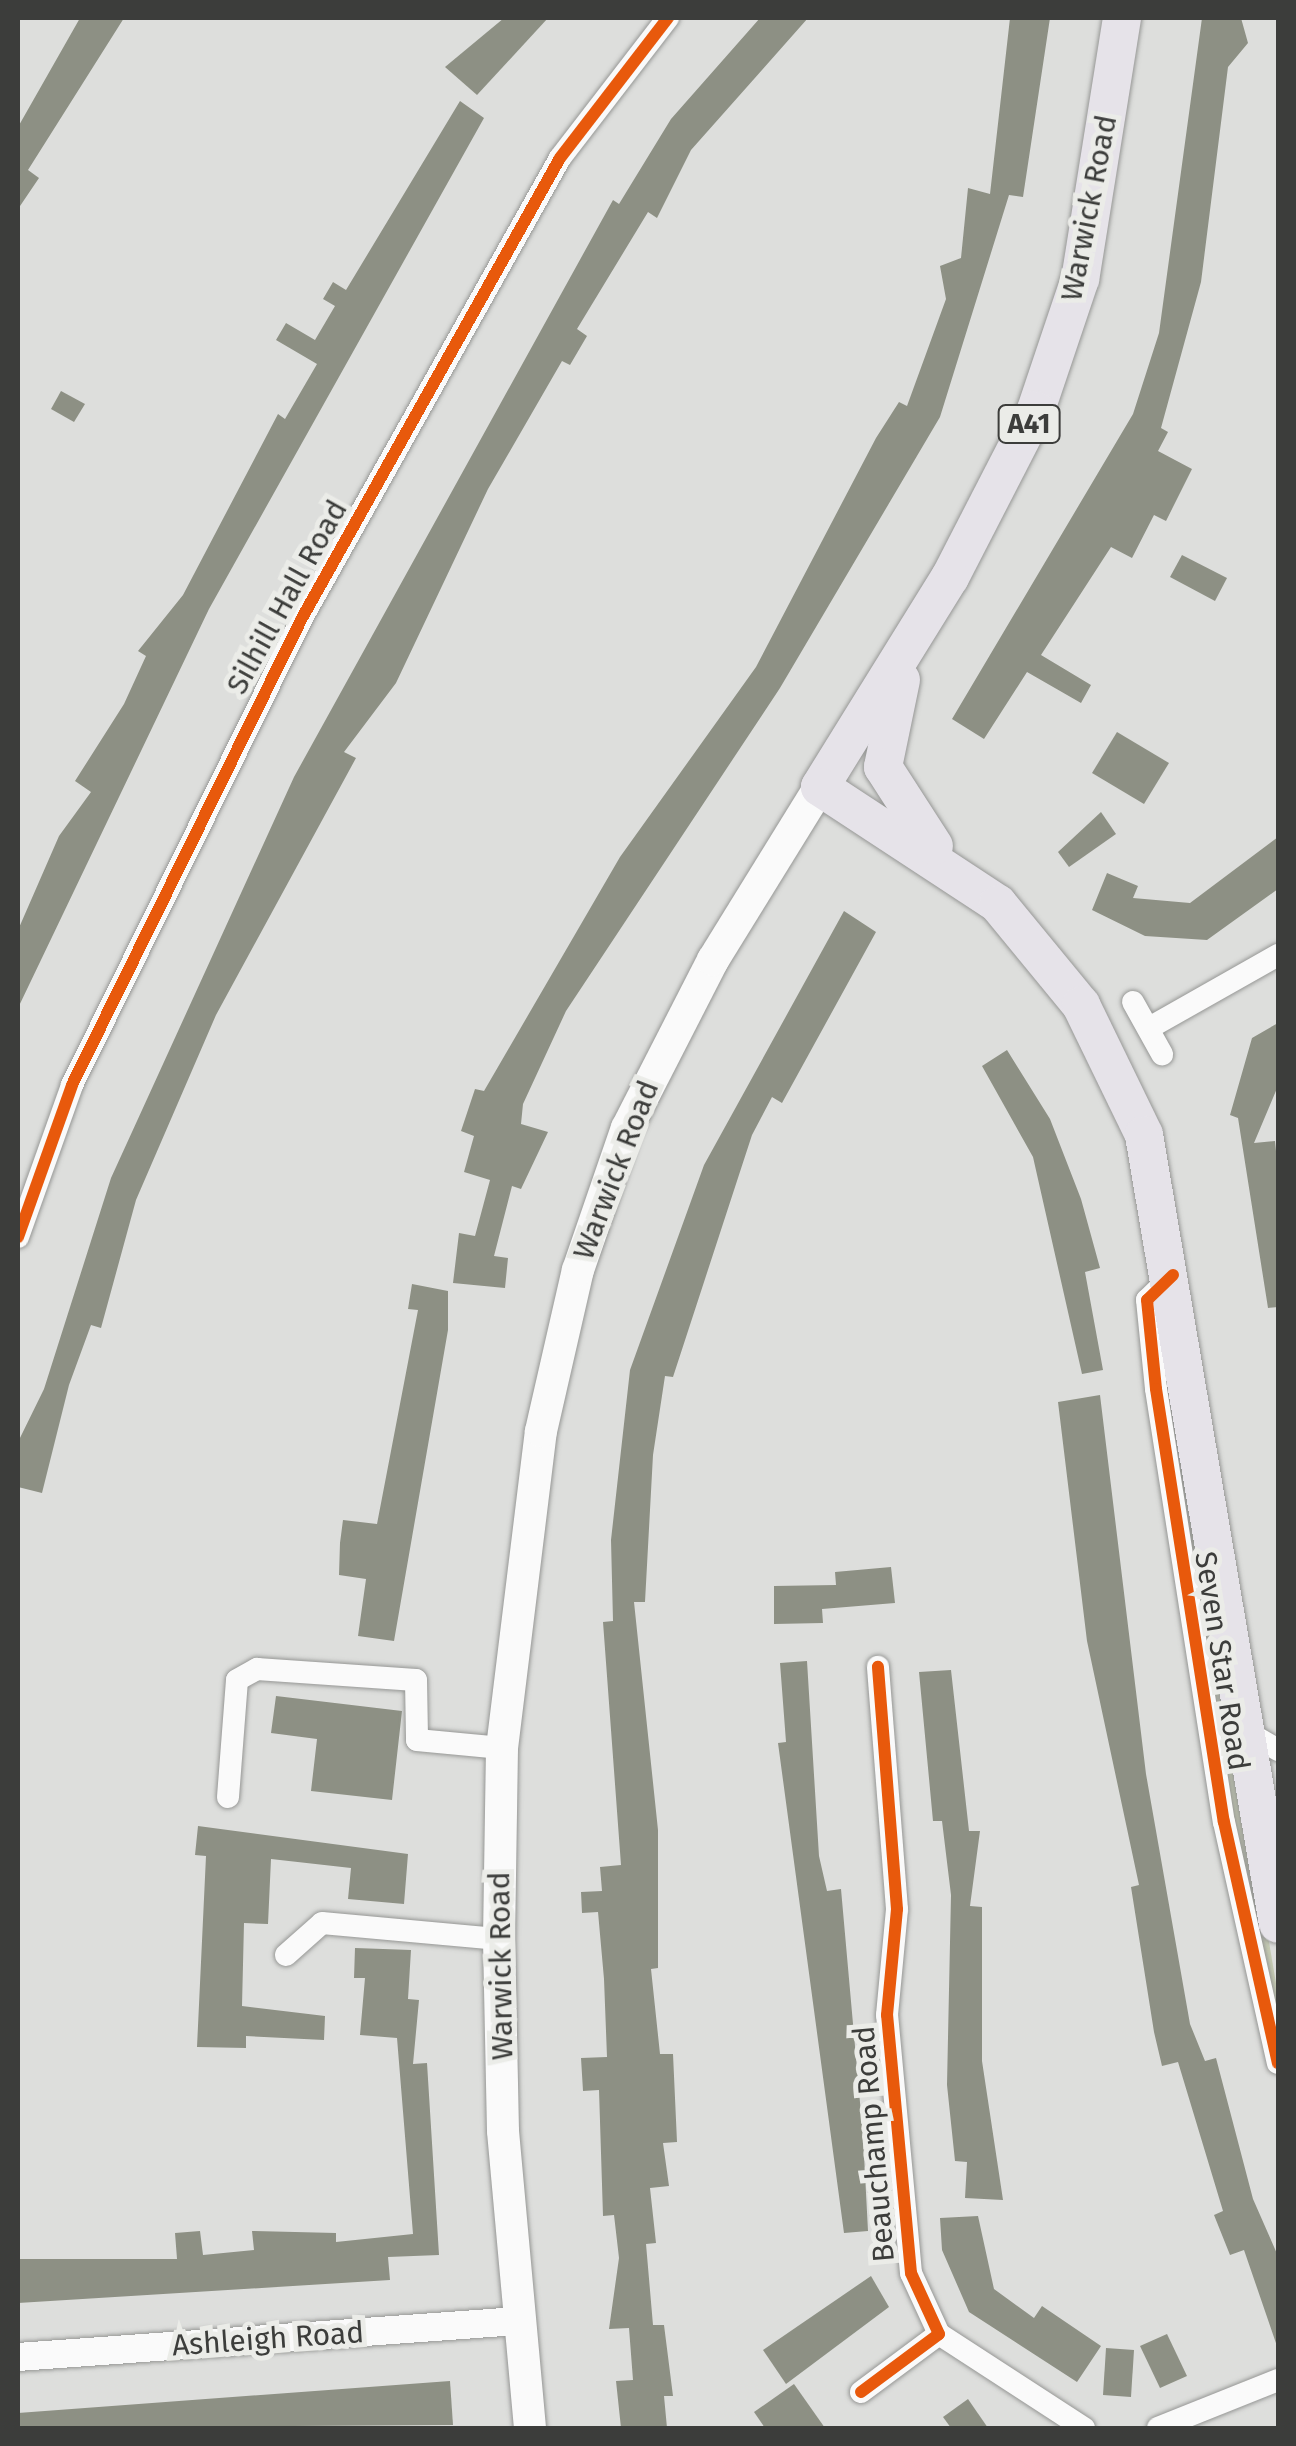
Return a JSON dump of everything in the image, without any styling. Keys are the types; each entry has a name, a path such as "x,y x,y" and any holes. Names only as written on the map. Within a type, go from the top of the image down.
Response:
{"highway":[{"name":"Warwick Road","path":"820,787 985,515 1059,344 1080,279 1122,18"},
{"name":"Seven Star Road","path":"905,652 883,767 905,812 950,865 1042,955 1108,1055 1144,1135 1263,1741 1278,1924"},
{"name":"Seven Star Road","path":"820,787 950,865"}],"main road":[{"name":"Warwick Road","path":"530,2428 518,2322 499,1939 502,1748 541,1430 599,1202 660,1058 820,787"}],"street":[{"name":"Silhill Hall Road","path":"18,1236 88,1049 302,618 560,158 668,18"},
{"path":"1149,1028 1278,955"},
{"path":"1134,1002 1162,1054"},
{"name":"Seven Star Road","path":"1173,1274 1147,1300 1156,1389 1224,1822 1278,2063"},
{"name":"Beauchamp Road","path":"878,1667 897,1910 886,2015 911,2273 939,2334"},
{"path":"228,1797 237,1680 257,1669 416,1680 417,1740 502,1748"},
{"path":"286,1956 322,1923 499,1939"},
{"name":"Ashleigh Road","path":"18,2357 518,2322"},
{"path":"862,2392 939,2334 1084,2428"},
{"path":"1158,2428 1278,2380"}],"green space":[{"path":"1161,1307 1278,1995 1278,2041 1244,1887 1164,1398"}],"building":[{"path":"80,18 124,18 28,170 39,178 18,209 18,127"},
{"path":"504,18 548,18 477,95 445,67"},
{"path":"760,18 808,18 691,150 657,218 648,212 577,329 587,336 570,365 562,361 488,489 396,683 344,752 356,758 216,1015 136,1200 101,1328 91,1325 69,1385 42,1493 18,1487 18,1442 44,1389 111,1178 294,777 613,200 619,204 671,119"},
{"path":"1010,18 1050,18 1023,197 1009,195 940,417 780,688 566,1011 523,1104 521,1124 548,1132 521,1189 512,1186 494,1256 508,1258 505,1288 453,1283 459,1233 475,1236 490,1180 464,1172 474,1136 461,1131 475,1089 484,1091 620,857 756,667 876,438 899,402 907,406 946,299 940,266 961,258 968,188 990,194"},
{"path":"1202,18 1241,18 1248,43 1228,67 1201,282 1161,428 1168,432 1158,451 1192,469 1166,521 1154,515 1132,558 1111,547 1041,655 1091,685 1081,703 1027,672 984,739 952,719 1133,414 1159,333"},
{"path":"460,101 484,118 209,609 18,1008 18,930 59,836 91,792 75,781 124,704 146,656 138,651 183,595 278,414 285,419 317,364 276,340 286,323 315,340 335,306 323,299 333,282 346,290"},
{"path":"61,391 85,404 74,422 51,409"},
{"path":"1182,555 1227,578 1215,601 1170,577"},
{"path":"1117,732 1169,763 1144,804 1092,773"},
{"path":"1101,812 1116,834 1069,867 1058,852"},
{"path":"1278,837 1278,889 1207,940 1145,936 1092,910 1107,873 1138,886 1133,898 1190,903"},
{"path":"844,911 876,932 782,1103 772,1097 752,1135 673,1377 665,1376 653,1455 645,1602 634,1602 658,1830 658,1968 651,1969 660,2054 673,2054 677,2142 663,2143 669,2186 650,2188 656,2243 646,2244 653,2325 664,2325 673,2396 664,2396 667,2428 621,2428 616,2381 633,2380 629,2328 609,2329 619,2258 614,2215 603,2216 599,2090 583,2091 581,2058 607,2057 604,1979 598,1912 582,1913 581,1892 602,1891 600,1867 621,1865 603,1622 613,1621 611,1540 630,1370 704,1165"},
{"path":"1278,1023 1278,1086 1254,1143 1275,1141 1278,1171 1278,1307 1268,1308 1238,1118 1230,1115 1252,1038"},
{"path":"1007,1050 1050,1119 1081,1199 1100,1268 1085,1272 1103,1370 1082,1374 1033,1157 982,1066"},
{"path":"412,1284 448,1291 448,1330 394,1641 358,1636 366,1579 339,1575 340,1543 343,1520 377,1524 418,1310 408,1309"},
{"path":"1100,1395 1146,1774 1190,2024 1205,2061 1216,2058 1253,2199 1278,2256 1278,2349 1244,2250 1230,2255 1214,2215 1223,2211 1178,2062 1162,2066 1154,2032 1131,1887 1139,1885 1087,1641 1058,1402"},
{"path":"891,1567 895,1603 822,1609 823,1623 774,1624 774,1586 836,1585 835,1572"},
{"path":"807,1661 819,1856 827,1891 841,1889 868,2231 844,2233 778,1743 786,1742 780,1663"},
{"path":"951,1670 969,1831 980,1831 970,1906 982,1907 982,2061 1003,2200 965,2198 967,2162 955,2161 947,2085 951,1895 942,1821 933,1821 919,1672"},
{"path":"276,1696 402,1711 392,1800 311,1791 317,1739 271,1733"},
{"path":"198,1826 408,1854 404,1904 348,1899 351,1868 271,1859 268,1924 244,1923 242,2006 325,2016 324,2040 246,2036 246,2048 197,2047 206,1856 195,1855"},
{"path":"355,1948 411,1950 408,1999 419,2000 413,2064 427,2063 439,2255 388,2257 390,2280 18,2303 18,2259 177,2259 175,2233 200,2231 203,2255 254,2250 252,2231 336,2233 336,2242 413,2234 397,2038 360,2035 365,1978 354,1978"},
{"path":"978,2216 994,2289 1034,2318 1042,2306 1101,2346 1077,2382 969,2312 942,2250 940,2218"},
{"path":"871,2276 889,2307 786,2384 763,2350"},
{"path":"1167,2334 1187,2376 1160,2388 1140,2346"},
{"path":"1106,2348 1134,2350 1131,2397 1103,2395"},
{"path":"450,2381 453,2425 18,2428 18,2413"},
{"path":"794,2384 825,2428 765,2428 754,2412"},
{"path":"968,2399 988,2428 951,2428 943,2417"}],"cycle path":[{"path":"18,1237 72,1085 302,618 560,158 668,18"},
{"path":"1173,1275 1147,1300 1156,1389 1224,1822 1278,2063"},
{"path":"861,2392 939,2334 911,2273 887,2015 897,1909 878,1667"}]}
